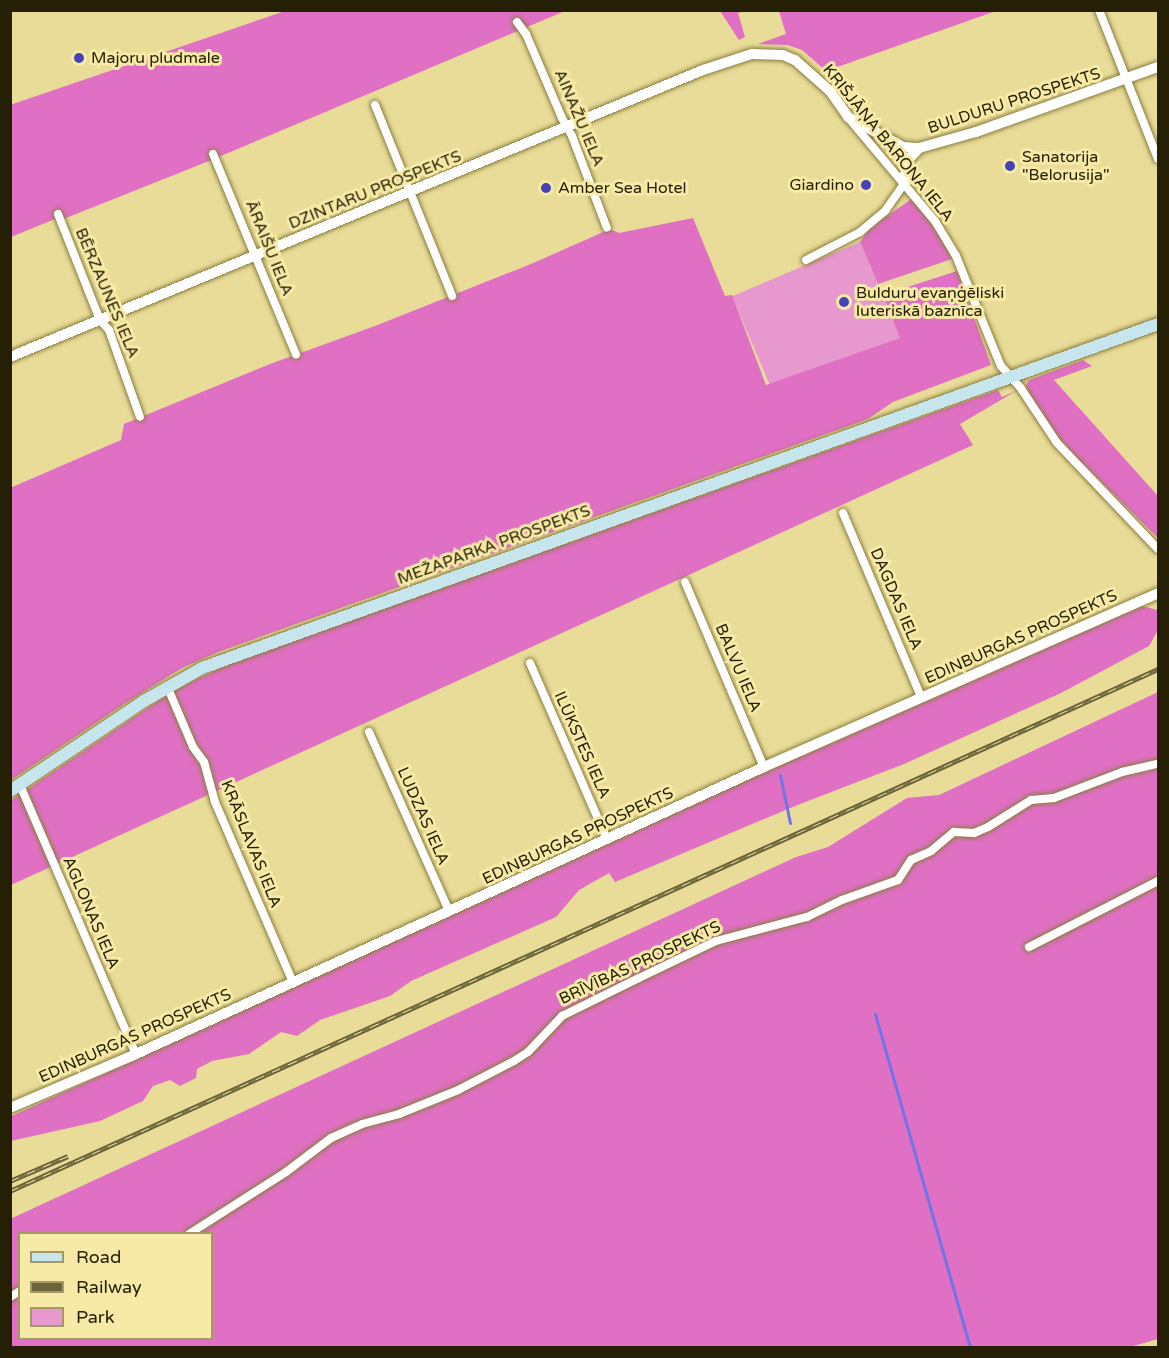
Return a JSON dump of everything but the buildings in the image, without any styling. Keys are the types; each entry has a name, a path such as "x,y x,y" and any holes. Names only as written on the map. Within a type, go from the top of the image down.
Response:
{"main road":[{"name":"MEŽAPARKA PROSPEKTS","path":"15,788 167,686 223,660 1158,324"}],"street":[{"path":"1099,10 1158,159"},
{"name":"AINAŽU IELA","path":"517,22 526,34 567,127 607,228"},
{"name":"DZINTARU PROSPEKTS","path":"10,357 703,70 752,54"},
{"name":"KRIŠJĀŅA BARONA IELA","path":"752,54 783,55 795,60 830,91 848,117 935,221 956,256 1001,366 1057,443 1158,549"},
{"name":"BULDURU PROSPEKTS","path":"848,117 903,147 919,148 976,132 1158,67"},
{"path":"375,105 452,296"},
{"path":"806,260 860,232 885,211 904,184 907,162 919,148"},
{"name":"ĀRAIŠU IELA","path":"213,154 296,354"},
{"name":"BĒRZAUNES IELA","path":"58,214 100,320 109,330 140,417"},
{"name":"DAGDAS IELA","path":"843,513 921,697"},
{"name":"BALVU IELA","path":"685,582 764,767"},
{"name":"EDINBURGAS PROSPEKTS","path":"10,1108 136,1054 764,767 1158,593"},
{"name":"ILŪKSTES IELA","path":"530,663 607,839"},
{"name":"KRĀSLAVAS IELA","path":"167,686 193,747 204,762 215,802 237,856 294,982"},
{"name":"LUDZAS IELA","path":"369,732 449,911"},
{"name":"BRĪVĪBAS PROSPEKTS","path":"191,1232 286,1172 331,1138 362,1124 399,1114 458,1090 514,1061 528,1052 562,1016 639,978 716,941 807,917 842,900 890,884 898,880 911,860 931,851 954,832 974,833 1031,800 1054,798 1122,772 1158,764"},
{"name":"AGLONAS IELA","path":"15,788 136,1054"},
{"path":"1029,947 1158,881"}],"green space":[{"path":"860,242 901,338 773,392 732,296"}],"shaded area":[{"path":"779,10 996,11 826,71 802,50 788,45 758,44 786,34"},
{"path":"285,11 565,11 209,161 66,218 55,219 11,237 10,105"},
{"path":"720,11 745,11 738,13 745,37 739,40"},
{"path":"913,198 941,238 952,259 878,284 860,242 870,228"},
{"path":"693,218 725,296 732,295 766,385 900,338 883,295 957,271 991,365 893,402 868,419 218,652 182,668 11,780 10,488 121,440 124,424 270,364 375,326 531,264 610,229 619,233"},
{"path":"1083,360 1092,366 1054,380 1158,496 1158,538 1062,443 1030,397 1026,385 1029,380"},
{"path":"998,390 1002,397 1016,391 960,424 973,445 11,885 10,801 167,695 197,679 237,661"},
{"path":"1142,606 1158,610 1158,630 1149,646 1061,693 904,764 795,806 615,882 609,873 579,890 556,917 411,981 390,996 320,1020 297,1036 281,1032 249,1054 212,1061 197,1069 196,1078 180,1086 170,1080 153,1086 143,1101 100,1121 11,1141 10,1117 761,774"},
{"path":"1158,692 1158,1339 1126,1348 11,1347 10,1219 796,857 828,847 907,798 939,795"}],"waterway":[{"path":"780,775 790,823"},
{"path":"875,1014 970,1348"}],"railway":[{"path":"10,1191 1158,669"},
{"path":"10,1181 68,1156"}],"place":[{"name":"Majoru pludmale","path":"79,58"},
{"name":"Sanatorija \"Belorusija\"","path":"1010,166"},
{"name":"Giardino","path":"866,185"},
{"name":"Amber Sea Hotel","path":"546,188"},
{"name":"Bulduru evaņģēliski luteriskā baznīca","path":"844,302"}]}
